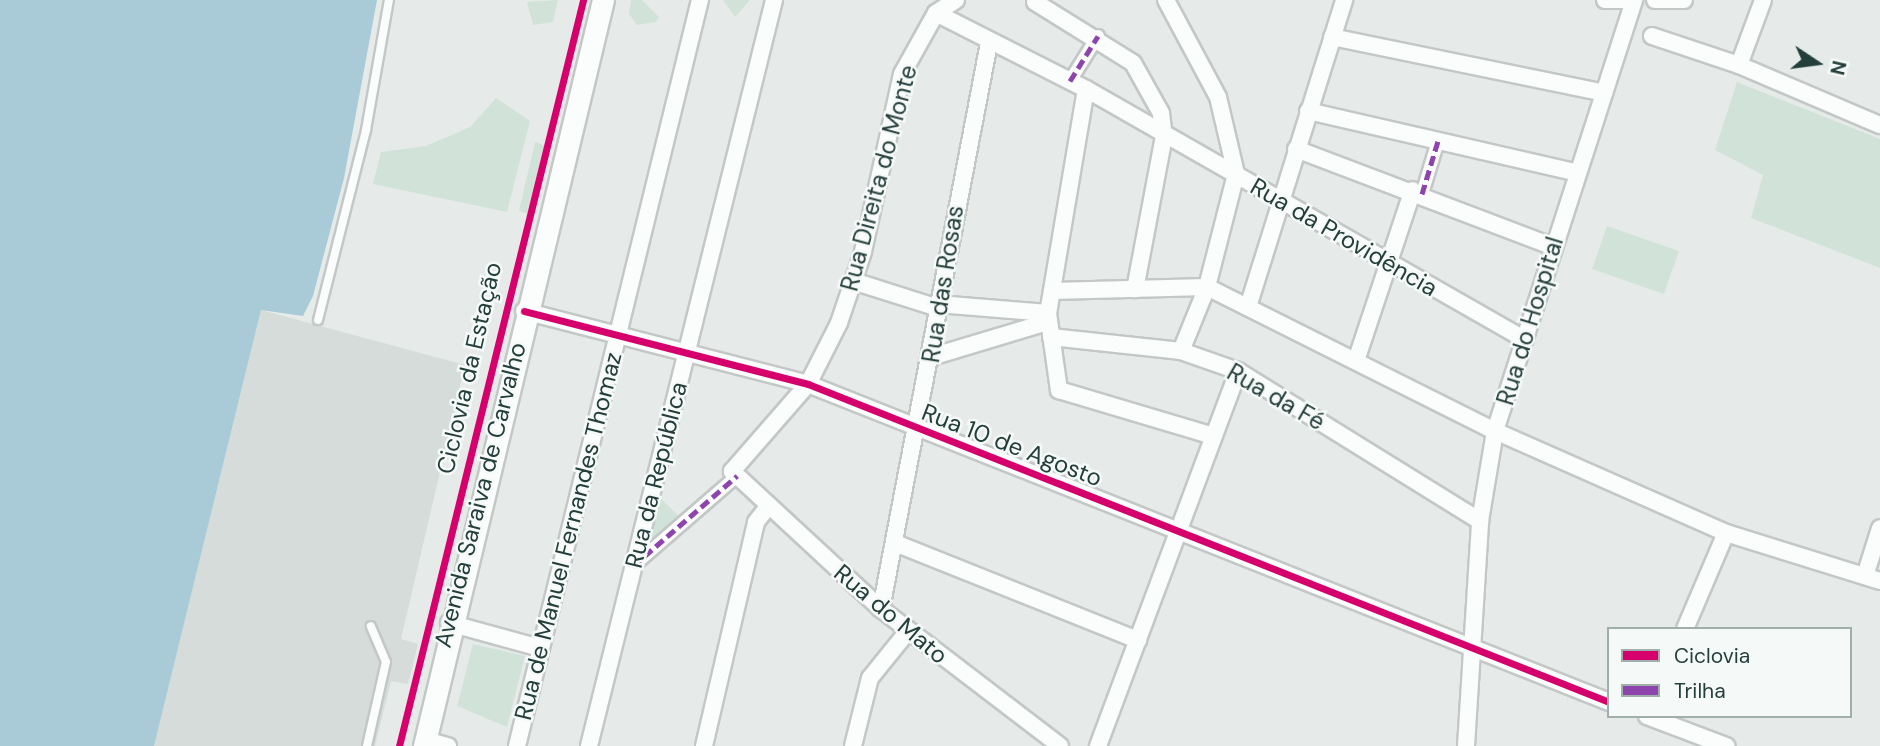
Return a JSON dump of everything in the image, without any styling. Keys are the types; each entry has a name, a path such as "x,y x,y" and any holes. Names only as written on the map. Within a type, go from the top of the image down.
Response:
{"main road":[{"name":"Avenida Saraiva de Carvalho","path":"424,743 449,623 524,311 603,0"}],"street":[{"name":"Rua de Manuel Fernandes Thomaz","path":"517,746 700,0"},
{"name":"Rua da República","path":"589,746 774,0"},
{"path":"936,13 956,0"},
{"path":"1166,0 1218,97 1236,174 1207,287 1181,351"},
{"path":"1248,307 1344,0"},
{"path":"1605,0 1622,0"},
{"name":"Rua do Hospital","path":"1466,746 1475,652 1480,521 1495,431 1552,246 1634,0"},
{"path":"1655,0 1684,0"},
{"path":"1739,65 1763,0"},
{"path":"1035,2 1098,36 1144,80 1164,136 1135,289"},
{"name":"Rua da Providência","path":"936,13 989,43 1086,89 1388,264 1524,339"},
{"name":"Rua Direita do Monte","path":"735,473 808,384 853,281 902,74 936,13"},
{"path":"1070,81 1098,36"},
{"path":"1651,36 1739,65 1880,125"},
{"path":"1332,37 1604,93"},
{"name":"Rua das Rosas","path":"881,609 918,430 938,306 989,43"},
{"path":"1086,89 1052,291 1049,324 1059,390 1213,436"},
{"path":"1308,111 1578,173"},
{"path":"1356,362 1388,264 1437,141"},
{"path":"1296,149 1417,192 1552,246"},
{"name":"Rua da Fé","path":"853,281 938,306 1049,324 1181,351 1238,371 1480,521"},
{"path":"1052,291 1207,287 1495,431 1726,533 1873,579 1880,528"},
{"name":"Rua 10 de Agosto","path":"524,311 617,335 687,348 808,384 918,430 1179,530 1475,652 1607,701"},
{"path":"931,357 1049,324"},
{"path":"1098,746 1238,371"},
{"path":"633,566 735,473"},
{"name":"Rua do Mato","path":"735,473 767,508 881,609 1060,746"},
{"path":"704,746 756,522 767,508"},
{"path":"1686,627 1726,533"},
{"path":"895,542 1138,640"},
{"path":"449,623 540,648"},
{"path":"853,746 870,678 908,631"},
{"path":"1652,718 1726,746"},
{"path":"424,743 448,746"}],"lane":[{"path":"318,320 366,130 389,0"},
{"path":"367,746 386,662 371,626"}],"shaded area":[{"path":"261,310 465,365 401,639 418,644 408,684 391,681 375,746 154,746"}],"green space":[{"path":"558,0 553,22 533,25 527,2"},
{"path":"631,0 642,0 659,17 656,22 637,25 629,14"},
{"path":"723,0 750,0 735,17"},
{"path":"1737,82 1880,139 1880,268 1751,218 1763,175 1715,150"},
{"path":"496,98 530,121 507,212 373,184 381,152 426,146 470,127"},
{"path":"535,142 546,146 530,214 519,211"},
{"path":"1607,226 1679,251 1664,294 1592,269"},
{"path":"656,493 684,522 633,566"},
{"path":"473,644 525,656 507,727 457,706"}],"water":[{"path":"0,0 377,0 344,178 313,296 303,316 261,310 154,746 0,746"}],"marked path":[{"path":"1070,81 1098,36"},
{"path":"1422,194 1438,141"},
{"path":"633,566 737,476"}],"cycle path":[{"name":"Ciclovia da Estação","path":"399,746 583,0"},
{"path":"524,311 808,384 1607,701"}]}
